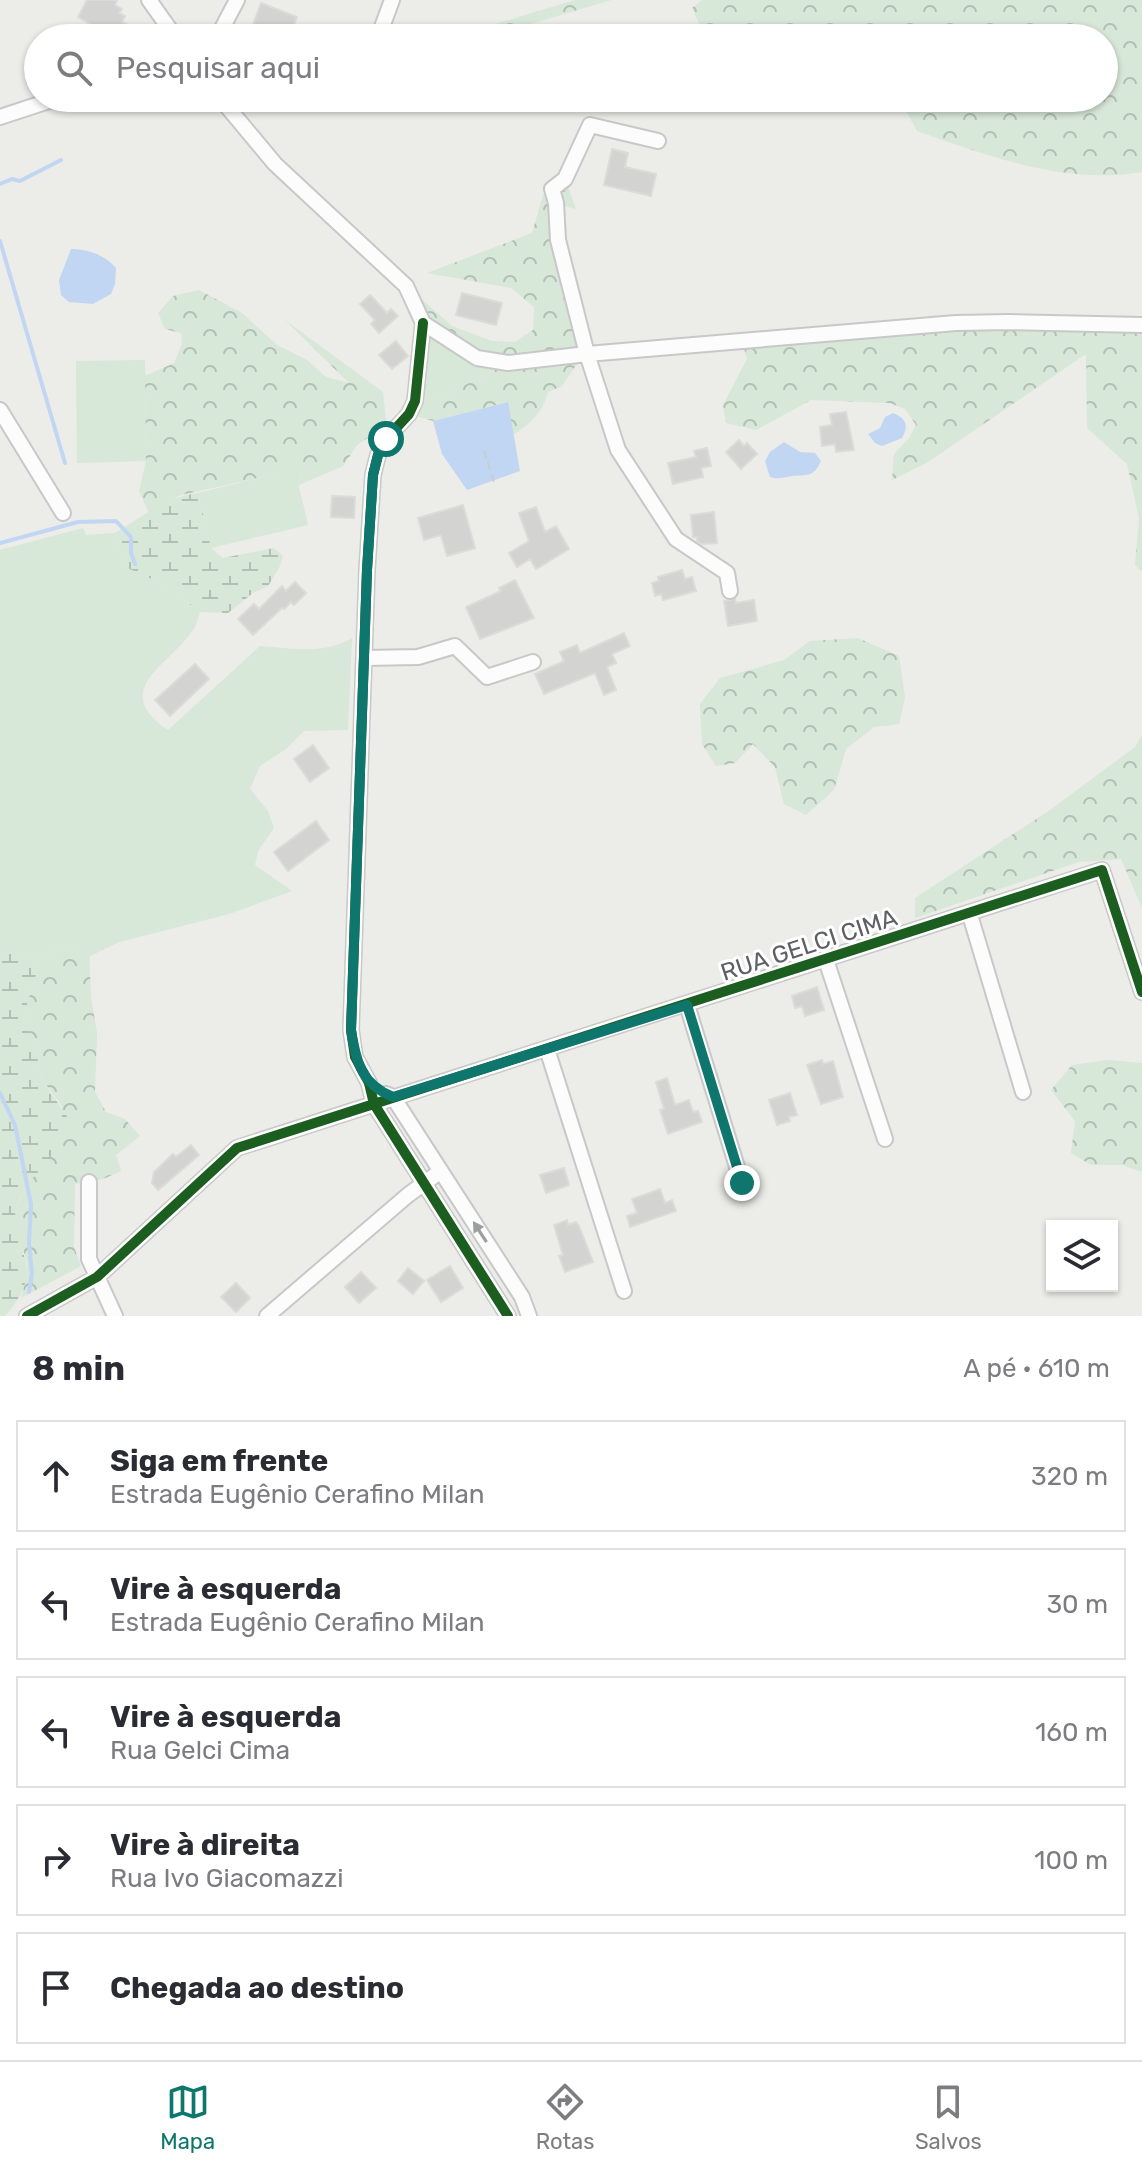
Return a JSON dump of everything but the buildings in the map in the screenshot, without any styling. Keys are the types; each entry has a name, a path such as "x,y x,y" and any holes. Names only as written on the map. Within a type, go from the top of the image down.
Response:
{"street":[{"path":"149,0 166,24"},
{"path":"224,24 237,0"},
{"path":"383,24 392,0"},
{"path":"0,117 24,109"},
{"path":"232,112 275,164 406,286 423,323 415,401 409,414 386,439 373,475 351,1030 355,1057 369,1083 374,1104 504,1314 522,1297"},
{"path":"658,141 590,125 565,179 552,189 558,240 587,354 618,450 676,539 727,573 730,591"},
{"path":"423,323 477,358 508,363 956,323 1142,325"},
{"path":"0,410 63,513"},
{"path":"365,658 418,657 455,646 487,677 533,662"},
{"name":"RUA GELCI CIMA","path":"27,1316 97,1277 237,1148 970,915 1102,870 1142,992"},
{"path":"970,915 1023,1092"},
{"path":"826,960 885,1139"},
{"path":"687,1005 742,1183"},
{"path":"547,1049 624,1291"},
{"path":"369,1083 393,1097 522,1297 529,1316"},
{"path":"267,1316 408,1195 441,1171"},
{"path":"89,1182 89,1259 115,1316"}],"path":[{"path":"484,451 495,485"}],"green space":[{"path":"575,0 611,0 531,24 495,24"},
{"path":"702,0 1142,0 1142,172 1084,175 1028,166 917,131 907,112 1118,112 1118,24 699,24 692,8"},
{"path":"565,179 576,209 557,204 587,354 574,355 577,364 562,386 548,392 535,417 513,435 507,402 433,421 409,414 415,401 441,397 507,364 477,358 423,323 407,286 452,326 492,341 515,342 533,330 534,307 511,288 427,273 532,233 543,195"},
{"path":"199,290 242,313 277,345 307,360 326,377 349,383 285,320 383,392 386,420 381,430 358,444 343,466 299,485 294,470 181,495 149,513 139,491 146,461 145,376 174,363 182,344 181,333 165,329 158,313 173,296"},
{"path":"423,323 508,363 441,397 415,401"},
{"path":"956,323 1142,325 1142,572 1135,565 1139,518 1127,464 1087,428 1086,354 928,462 892,480 894,454 916,425 905,409 890,403 811,400 756,430 726,423 723,405 747,359 742,342"},
{"path":"145,360 146,461 77,463 76,361"},
{"path":"295,469 308,525 211,548 198,493"},
{"path":"198,493 211,548 223,558 274,548 283,556 268,586 253,593 228,613 200,612 161,583 125,567 115,533 165,503"},
{"path":"83,528 86,535 115,533 125,567 161,583 200,612 193,630 149,678 143,690 143,702 151,716 168,730 260,646 319,649 352,638 348,730 304,731 286,749 260,766 250,789 268,811 274,828 258,851 255,865 292,891 229,914 119,942 88,957 88,949 67,944 41,958 0,952 0,550"},
{"path":"858,638 899,656 905,697 899,724 874,727 846,749 834,790 806,815 784,804 775,767 753,744 735,763 716,766 702,744 700,704 720,678 784,660 810,641"},
{"path":"1142,735 1142,908 1121,859 1079,862 915,918 915,898 1050,810 1135,747"},
{"path":"67,944 89,949 91,997 97,1033 95,1092 106,1112 125,1119 140,1136 116,1155 121,1171 103,1179 75,1184 74,1247 81,1266 21,1298 27,1266 15,1231 16,1210 25,1189 54,1155 62,1106 41,1078 37,1048 23,1018 41,958"},
{"path":"0,952 41,958 23,1018 37,1048 41,1078 72,1124 56,1152 19,1200 16,1230 24,1254 26,1281 5,1316 0,1316"},
{"path":"1108,1060 1142,1063 1142,1172 1122,1165 1091,1165 1071,1153 1075,1121 1051,1090 1072,1065"}],"water":[{"path":"71,249 96,254 116,268 111,294 93,304 69,302 61,295 59,280"},
{"path":"508,402 520,471 467,490 442,454 433,421"},
{"path":"893,413 905,423 902,438 882,446 875,443 868,434 880,428 885,417"},
{"path":"784,442 800,452 815,453 821,461 816,470 806,475 770,477 765,461 770,452"}],"waterway":[{"path":"0,184 12,179 20,181 61,160"},
{"path":"0,241 65,463"},
{"path":"0,543 78,522 116,521 131,537 135,564"},
{"path":"0,1093 15,1125 31,1204 29,1243 32,1274 29,1292"}],"cycle path":[{"path":"423,323 415,401 409,414 386,439 373,475 351,1030 355,1057 369,1083 374,1104 508,1316"},
{"path":"27,1316 97,1277 237,1148 1102,870 1142,992"}],"route":[{"path":"386,439 373,475 367,570 351,1030 355,1057 369,1083 393,1097 687,1005 742,1183"}]}
